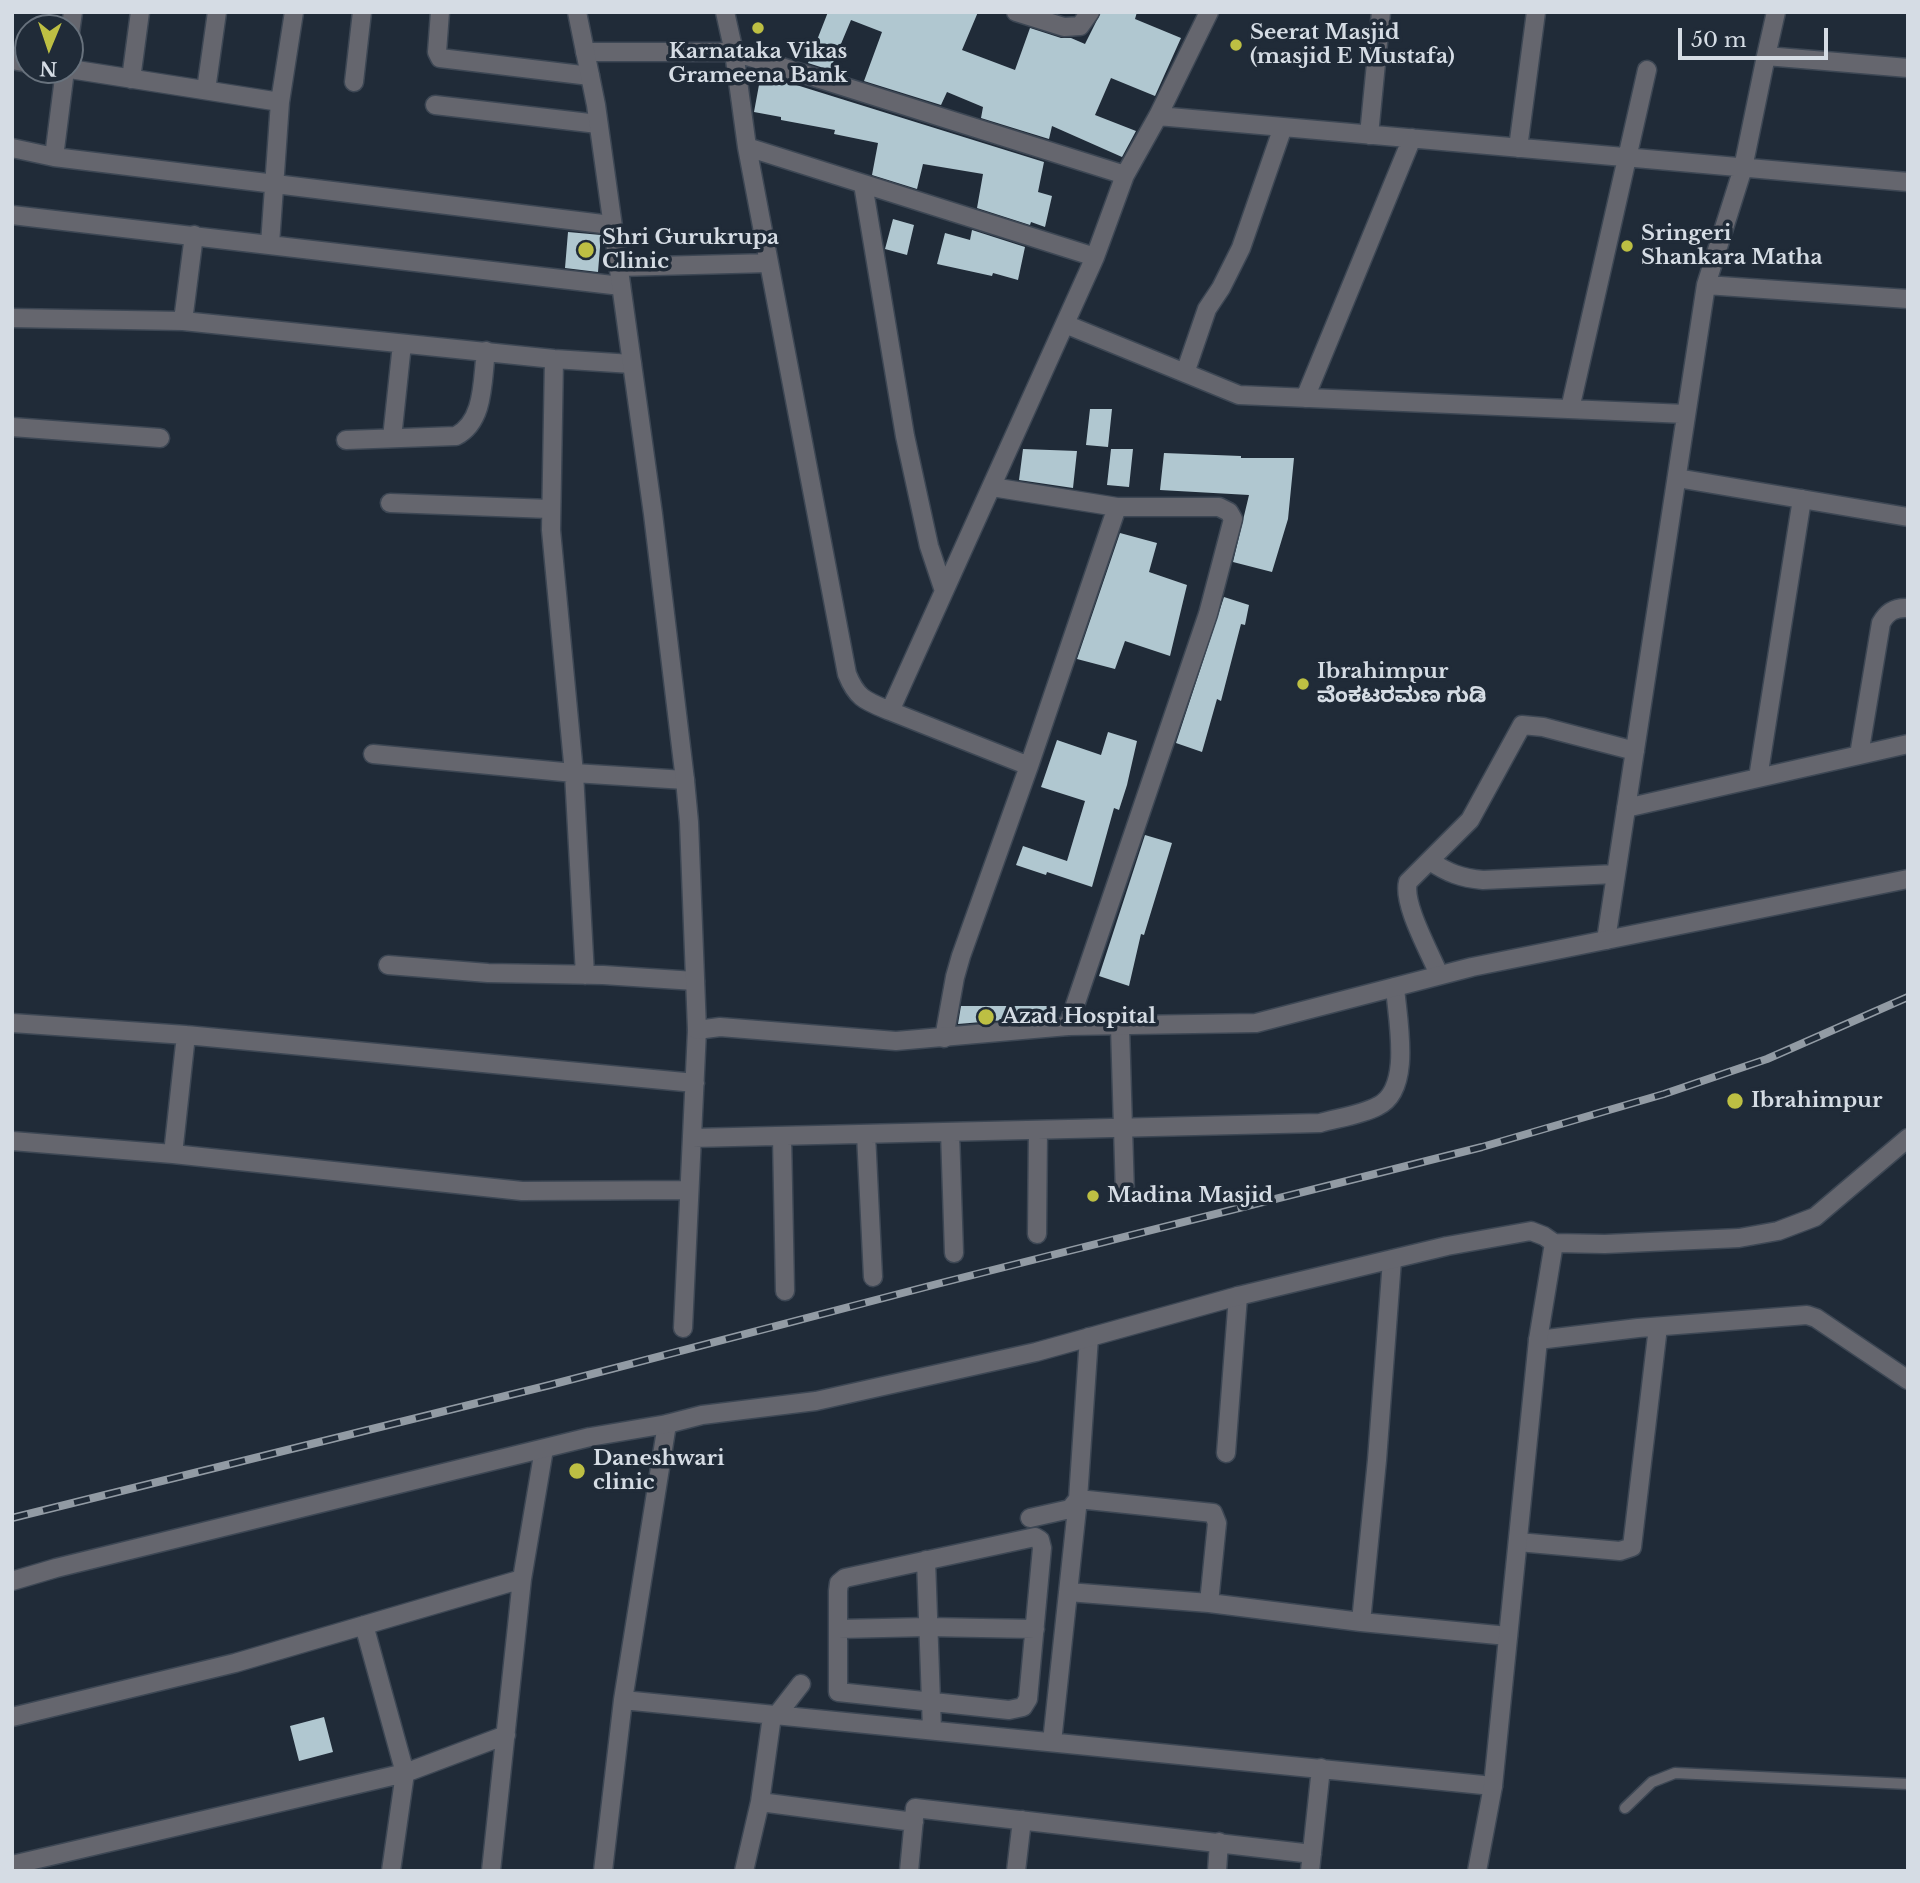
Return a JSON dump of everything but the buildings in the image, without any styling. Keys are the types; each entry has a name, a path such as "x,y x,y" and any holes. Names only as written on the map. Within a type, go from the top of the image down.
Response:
{"street":[{"path":"131,79 140,12"},
{"path":"206,90 217,12"},
{"path":"270,244 280,102 294,12"},
{"path":"354,82 362,12"},
{"path":"440,12 437,52 440,58 590,76"},
{"path":"577,12 598,124 632,363 690,822 697,1030 683,1328"},
{"path":"725,12 734,52 747,147 847,674 853,689 862,699 1029,766"},
{"path":"1016,12 1064,27 1080,26 1090,12"},
{"path":"890,711 1095,257 1125,175 1158,116 1209,12"},
{"path":"1369,135 1381,12"},
{"path":"1518,148 1536,12"},
{"path":"1606,940 1706,285 1743,168 1776,12"},
{"path":"585,52 734,52 1125,175"},
{"path":"1766,56 1908,68"},
{"path":"1570,409 1647,70"},
{"path":"84,71 280,102"},
{"path":"54,157 63,84"},
{"path":"435,105 598,124"},
{"path":"1158,116 1908,183"},
{"path":"1185,373 1207,309 1241,248 1283,127"},
{"path":"1305,398 1412,138"},
{"path":"747,147 1095,257"},
{"path":"12,148 54,157 611,225"},
{"path":"863,184 905,436 929,546 944,591"},
{"path":"12,215 621,286"},
{"path":"183,321 194,235"},
{"path":"618,267 769,263"},
{"path":"1706,285 1908,299"},
{"path":"12,318 183,321 554,359 632,363"},
{"path":"1065,324 1239,395 1686,414"},
{"path":"392,439 402,344"},
{"path":"346,440 456,436 470,427 476,417 486,351"},
{"path":"554,359 550,509 575,773 585,975"},
{"path":"12,427 160,438"},
{"path":"1676,478 1908,517"},
{"path":"992,487 1117,507 1219,507 1229,512 1234,519 1208,614 1068,1026"},
{"path":"1758,778 1802,499"},
{"path":"390,503 550,509"},
{"path":"944,1038 961,956 1117,507"},
{"path":"1859,755 1881,623 1888,613 1899,607 1908,608"},
{"path":"1440,975 1409,902 1406,889 1408,882 1470,820 1522,725 1543,727 1635,751"},
{"path":"1626,808 1908,744"},
{"path":"373,754 575,773 685,780"},
{"path":"1430,861 1446,872 1462,878 1483,880 1616,874"},
{"path":"697,1030 720,1027 896,1041 1068,1026 1256,1023 1440,975 1908,879"},
{"path":"388,965 488,973 695,981"},
{"path":"692,1138 1320,1123 1379,1106 1389,1097 1401,1065 1395,987"},
{"path":"12,1023 186,1035 695,1083"},
{"path":"1120,1027 1125,1195"},
{"path":"173,1154 186,1035"},
{"path":"1037,1234 1038,1130"},
{"path":"950,1132 954,1253"},
{"path":"866,1134 873,1277"},
{"path":"782,1136 785,1291"},
{"path":"12,1581 590,1437 702,1415 816,1401 1023,1355 1238,1296 1447,1246 1531,1231 1554,1243 1605,1244 1739,1238 1777,1231 1815,1217 1908,1138"},
{"path":"12,1141 173,1154 522,1191 688,1190"},
{"path":"1477,1871 1493,1786 1538,1340 1554,1243"},
{"path":"1361,1622 1377,1460 1392,1260"},
{"path":"1226,1453 1238,1296"},
{"path":"1538,1340 1807,1315 1816,1318 1908,1380"},
{"path":"1518,1542 1620,1551 1632,1547 1658,1327"},
{"path":"1052,1742 1078,1499 1089,1337"},
{"path":"603,1871 623,1700 667,1424"},
{"path":"491,1871 522,1579 544,1449"},
{"path":"1078,1499 1213,1513 1217,1523 1209,1603"},
{"path":"1030,1518 1070,1509 1078,1499"},
{"path":"1035,1537 1040,1540 1042,1548 1035,1629 1028,1699 1023,1707 1009,1710 838,1692 838,1591 839,1583 845,1578 1035,1537"},
{"path":"926,1560 932,1730"},
{"path":"12,1717 235,1663 522,1579"},
{"path":"1068,1592 1209,1603 1361,1622 1508,1636"},
{"path":"364,1625 405,1773 391,1871"},
{"path":"838,1629 1035,1629"},
{"path":"772,1716 776,1716 801,1684"},
{"path":"623,1700 1493,1786"},
{"path":"744,1871 760,1802 772,1716"},
{"path":"12,1864 405,1773 506,1735"},
{"path":"909,1871 915,1808 1219,1842 1311,1862 1321,1768"},
{"path":"760,1802 914,1822"},
{"path":"1016,1871 1022,1820"},
{"path":"1217,1871 1219,1842"}],"lane":[{"path":"1625,1808 1652,1782 1675,1773 1908,1784"}],"railway":[{"path":"12,1518 550,1385 937,1284 1482,1147 1664,1094 1767,1059 1908,997"}],"place":[{"name":"Karnataka Vikas Grameena Bank","path":"758,28"},
{"name":"Seerat Masjid (masjid E Mustafa)","path":"1236,45"},
{"name":"Sringeri Shankara Matha","path":"1627,246"},
{"name":"Shri Gurukrupa Clinic","path":"586,250"},
{"name":"Ibrahimpur ವೆಂಕಟರಮಣ ಗುಡಿ","path":"1303,684"},
{"name":"Azad Hospital","path":"986,1017"},
{"name":"Ibrahimpur","path":"1735,1101"},
{"name":"Madina Masjid","path":"1093,1196"},
{"name":"Daneshwari clinic","path":"577,1471"}]}
